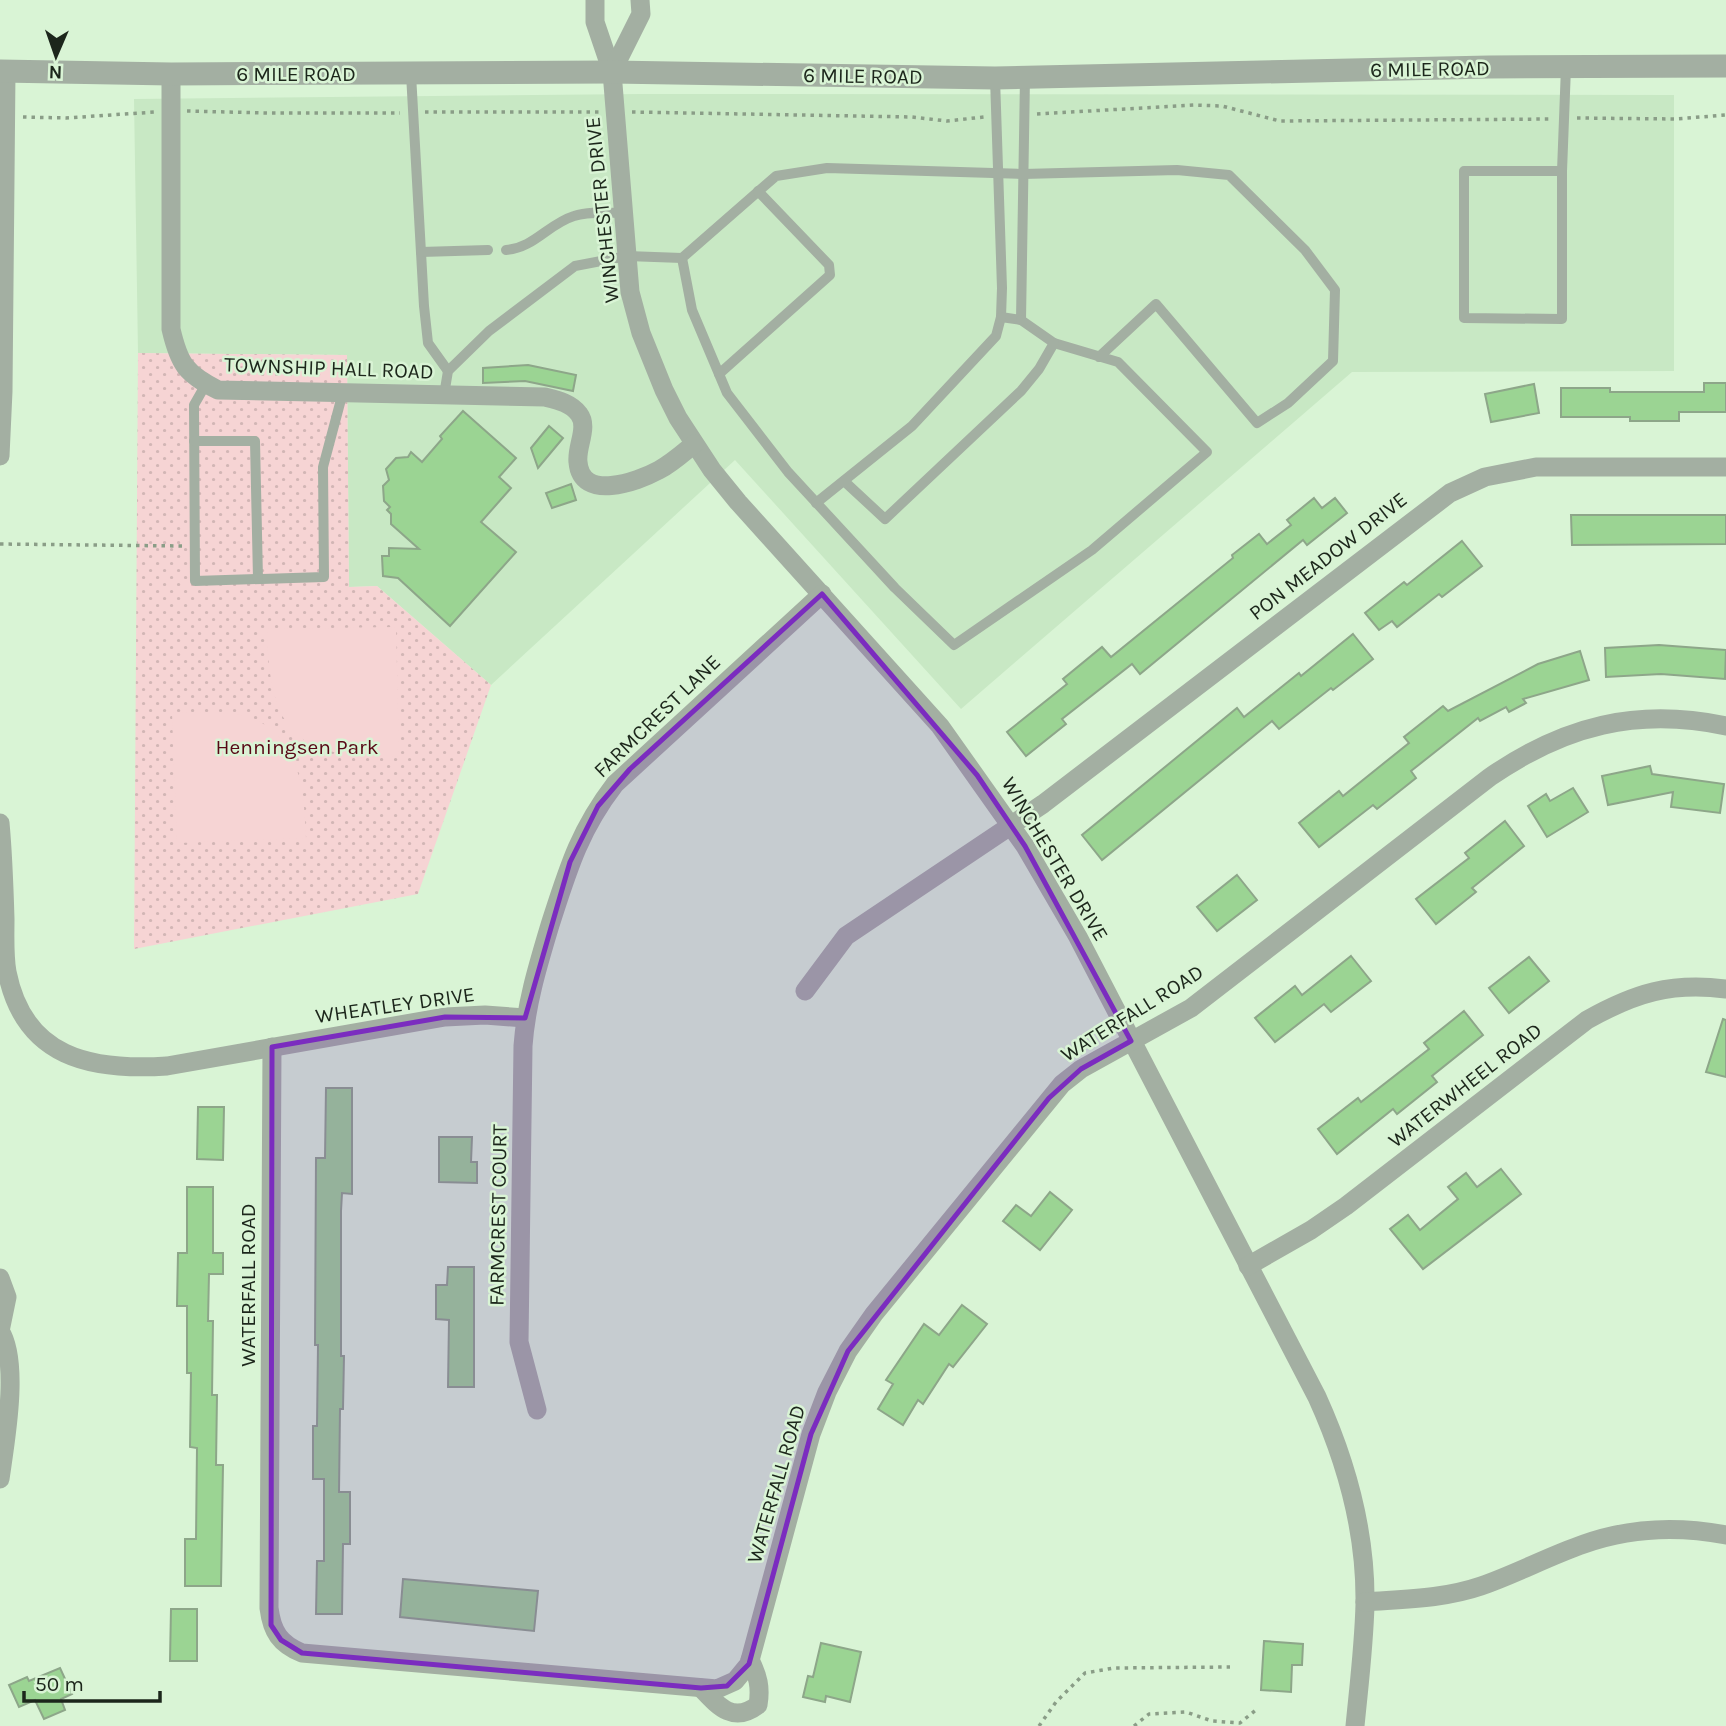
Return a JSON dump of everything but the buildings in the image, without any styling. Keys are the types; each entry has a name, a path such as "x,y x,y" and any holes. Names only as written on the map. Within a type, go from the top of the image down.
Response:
{"street":[{"name":"WINCHESTER DRIVE","path":"595,0 596,22 612,72 630,292 641,333 664,390 694,444 738,502 940,726 1011,825 1078,937 1317,1397 1342,1458 1359,1523 1365,1602 1354,1726"},
{"path":"612,72 641,14 640,0"},
{"name":"6 MILE ROAD","path":"3,71 171,74 612,72 995,78 1726,66"},
{"path":"0,456 6,117 3,71"},
{"name":"TOWNSHIP HALL ROAD","path":"171,74 171,329 178,356 196,378 218,390 545,397 565,403 579,414 583,425 578,465 584,480 610,487 656,472 694,444"},
{"name":"PON MEADOW DRIVE","path":"806,991 846,936 1043,804 1450,493 1485,477 1536,467 1726,467"},
{"name":"FARMCREST LANE","path":"525,1018 533,980 570,862 598,806 630,769 822,594"},
{"name":"WATERFALL ROAD","path":"272,1047 269,1608 274,1632 289,1647 302,1653 717,1689 735,1681 746,1670 750,1660 811,1434 827,1392 848,1352 874,1314 1049,1098 1081,1069 1191,1007 1520,756 1553,740 1611,723 1681,719 1726,726"},
{"name":"WHEATLEY DRIVE","path":"0,823 7,971 13,992 22,1012 45,1040 58,1051 82,1061 134,1069 167,1066 445,1017 485,1015 525,1018"},
{"name":"WATERWHEEL ROAD","path":"1248,1266 1311,1230 1346,1206 1587,1020 1617,1003 1660,989 1706,986 1726,989"},
{"name":"FARMCREST COURT","path":"525,1018 519,1342 537,1410"},
{"path":"0,1278 7,1297 0,1331 10,1363 6,1436 0,1479"},
{"path":"1365,1602 1430,1598 1467,1590 1583,1544 1616,1534 1649,1530 1726,1535"},
{"path":"701,1688 719,1707 734,1713 748,1712 758,1705 760,1692 759,1679 750,1660"}],"lane":[{"path":"1562,171 1464,171 1464,318 1562,319 1562,171 1566,67"},
{"path":"411,73 428,343 448,371"},
{"path":"1021,320 1025,77"},
{"path":"816,503 912,426 996,336 1002,317 995,78"},
{"path":"444,395 448,371 489,331 575,266 627,256 682,258 776,176 827,168 1023,174 1177,170 1229,175 1305,250 1335,290 1333,361 1288,403 1257,423 1156,304 1099,356"},
{"path":"719,374 830,275 830,265 758,191"},
{"path":"506,250 526,246 575,216 624,213"},
{"path":"421,252 488,250"},
{"path":"682,258 692,310 727,393 788,472 895,588 954,645 1092,550 1207,452 1118,362 1054,343 1021,320 1002,317"},
{"path":"844,481 885,519 1021,391 1039,369 1054,343"},
{"path":"206,384 194,405 195,580 324,577 323,467 342,392"},
{"path":"194,442 256,440 258,579"}],"path":[{"path":"1024,115 1194,105 1222,106 1280,121 1675,119 1726,115"},
{"path":"6,117 66,118 172,110 268,113 616,111 912,117 947,121 996,115"},
{"path":"0,544 195,546"},
{"path":"1039,1726 1056,1702 1085,1673 1114,1668 1230,1667"},
{"path":"1134,1726 1149,1714 1186,1712 1212,1721 1240,1723 1256,1709"}],"highlighted area":[{"path":"822,594 977,775 1025,846 1131,1041 1081,1069 1049,1098 848,1351 811,1434 749,1664 727,1686 701,1688 302,1653 281,1640 271,1625 272,1047 445,1017 525,1018 570,862 598,806 630,769"}],"shaded area":[{"path":"641,94 1674,95 1674,371 1352,372 961,709 735,460 491,685 377,586 349,587 347,355 138,353 134,99"}],"green space":[{"name":"Henningsen Park","path":"138,353 347,355 349,587 377,586 491,685 418,894 134,949"},
{"path":"396,627 399,756 364,756 335,752 312,745 295,733 282,716 274,693 267,629"},
{"path":"208,712 246,716 264,724 278,736 296,765 306,838 177,843 172,713"}]}
